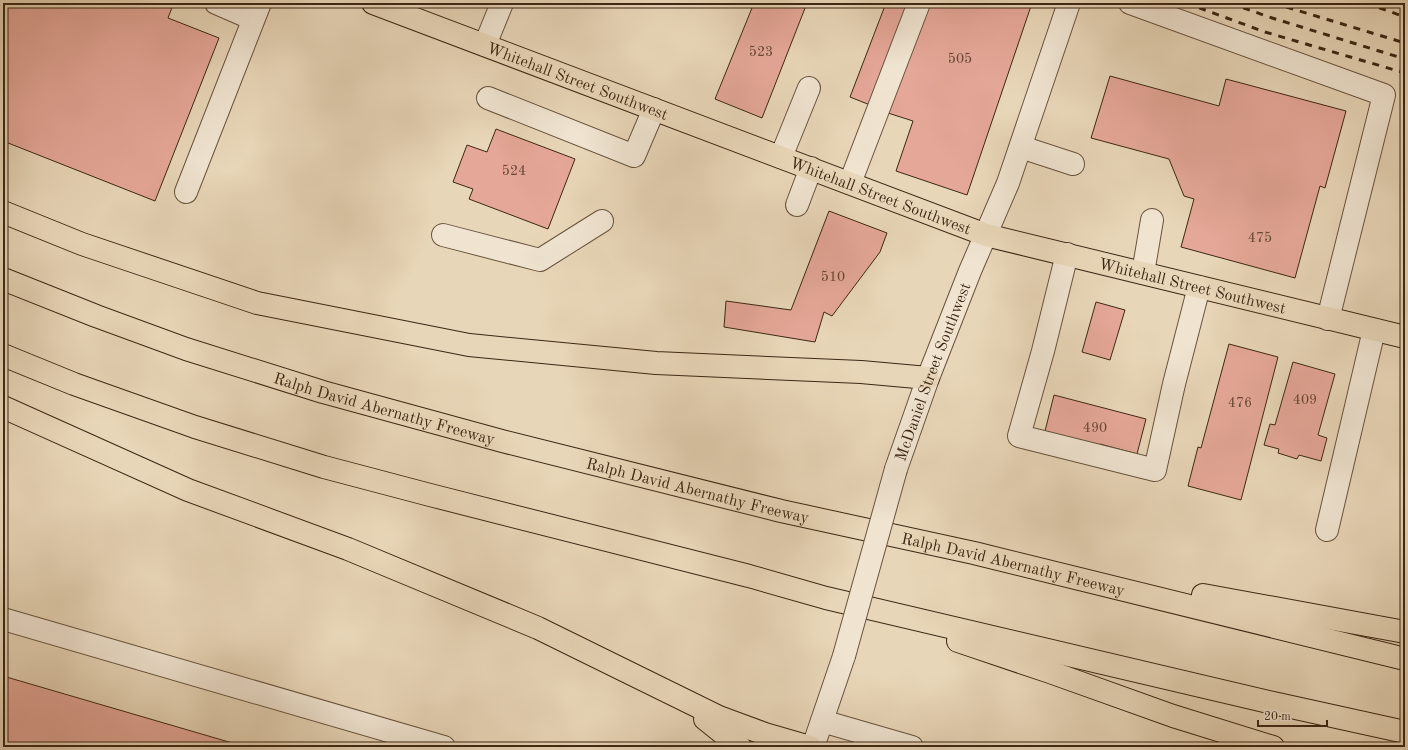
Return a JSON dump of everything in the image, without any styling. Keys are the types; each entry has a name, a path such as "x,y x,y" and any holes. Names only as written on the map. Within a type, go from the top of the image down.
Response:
{"main road":[{"name":"Whitehall Street Southwest","path":"373,3 986,235 1405,337"},
{"path":"3,212 82,244 257,303 469,345 656,363 861,372 928,378"},
{"name":"Ralph David Abernathy Freeway","path":"3,279 96,316 186,349 323,392 502,441 773,509 974,553 1405,659"},
{"path":"3,355 74,384 195,427 324,467 826,598 1273,703 1405,732"},
{"path":"3,407 188,490 348,549 538,628 719,717 765,734 810,747"},
{"path":"974,553 1405,632"},
{"path":"826,598 1050,672 1173,716 1273,747"},
{"path":"670,693 740,747"}],"street":[{"path":"186,192 256,11 216,3"},
{"path":"485,45 502,3"},
{"path":"850,183 919,3"},
{"name":"McDaniel Street Southwest","path":"813,747 844,656 896,469 928,378 1021,147 1069,3"},
{"path":"1130,3 1384,95 1328,318"},
{"path":"781,157 809,88"},
{"path":"488,98 634,156 654,109"},
{"path":"1021,147 1072,164"},
{"path":"797,205 811,168"},
{"path":"1143,273 1152,220"},
{"path":"443,235 540,260 602,221"},
{"path":"1067,254 1043,351 1019,436 1155,470 1174,384 1199,287"},
{"path":"1327,530 1374,330"},
{"path":"3,619 402,742 444,747"},
{"path":"822,721 912,747"}],"building":[{"path":"3,3 125,3 133,6 134,3 168,3 173,5 168,18 219,38 155,201 3,141"},
{"path":"754,3 807,3 762,118 715,99"},
{"path":"886,3 909,3 870,105 850,97"},
{"path":"926,3 1032,3 967,195 896,171 913,121 888,113"},
{"path":"1110,76 1219,106 1226,79 1346,111 1325,188 1320,186 1295,278 1181,247 1194,199 1184,196 1169,159 1091,138"},
{"path":"496,129 575,159 548,229 469,199 473,189 453,182 467,145 487,152"},
{"path":"829,211 887,233 880,252 832,316 824,312 815,342 724,327 726,301 791,310"},
{"path":"1096,302 1125,310 1110,360 1082,352"},
{"path":"1229,344 1278,357 1241,500 1188,486 1198,447 1201,448"},
{"path":"1293,362 1335,374 1318,435 1327,438 1321,461 1299,455 1297,459 1278,453 1279,449 1264,445 1270,424 1275,425"},
{"path":"1054,395 1146,419 1137,454 1100,444 1099,449 1044,435"},
{"path":"3,676 246,747 3,747"}],"railway":[{"path":"1186,3 1265,32 1405,73"},
{"path":"1230,3 1269,17 1405,59"},
{"path":"1273,3 1405,43"},
{"path":"1366,3 1405,17"}]}
